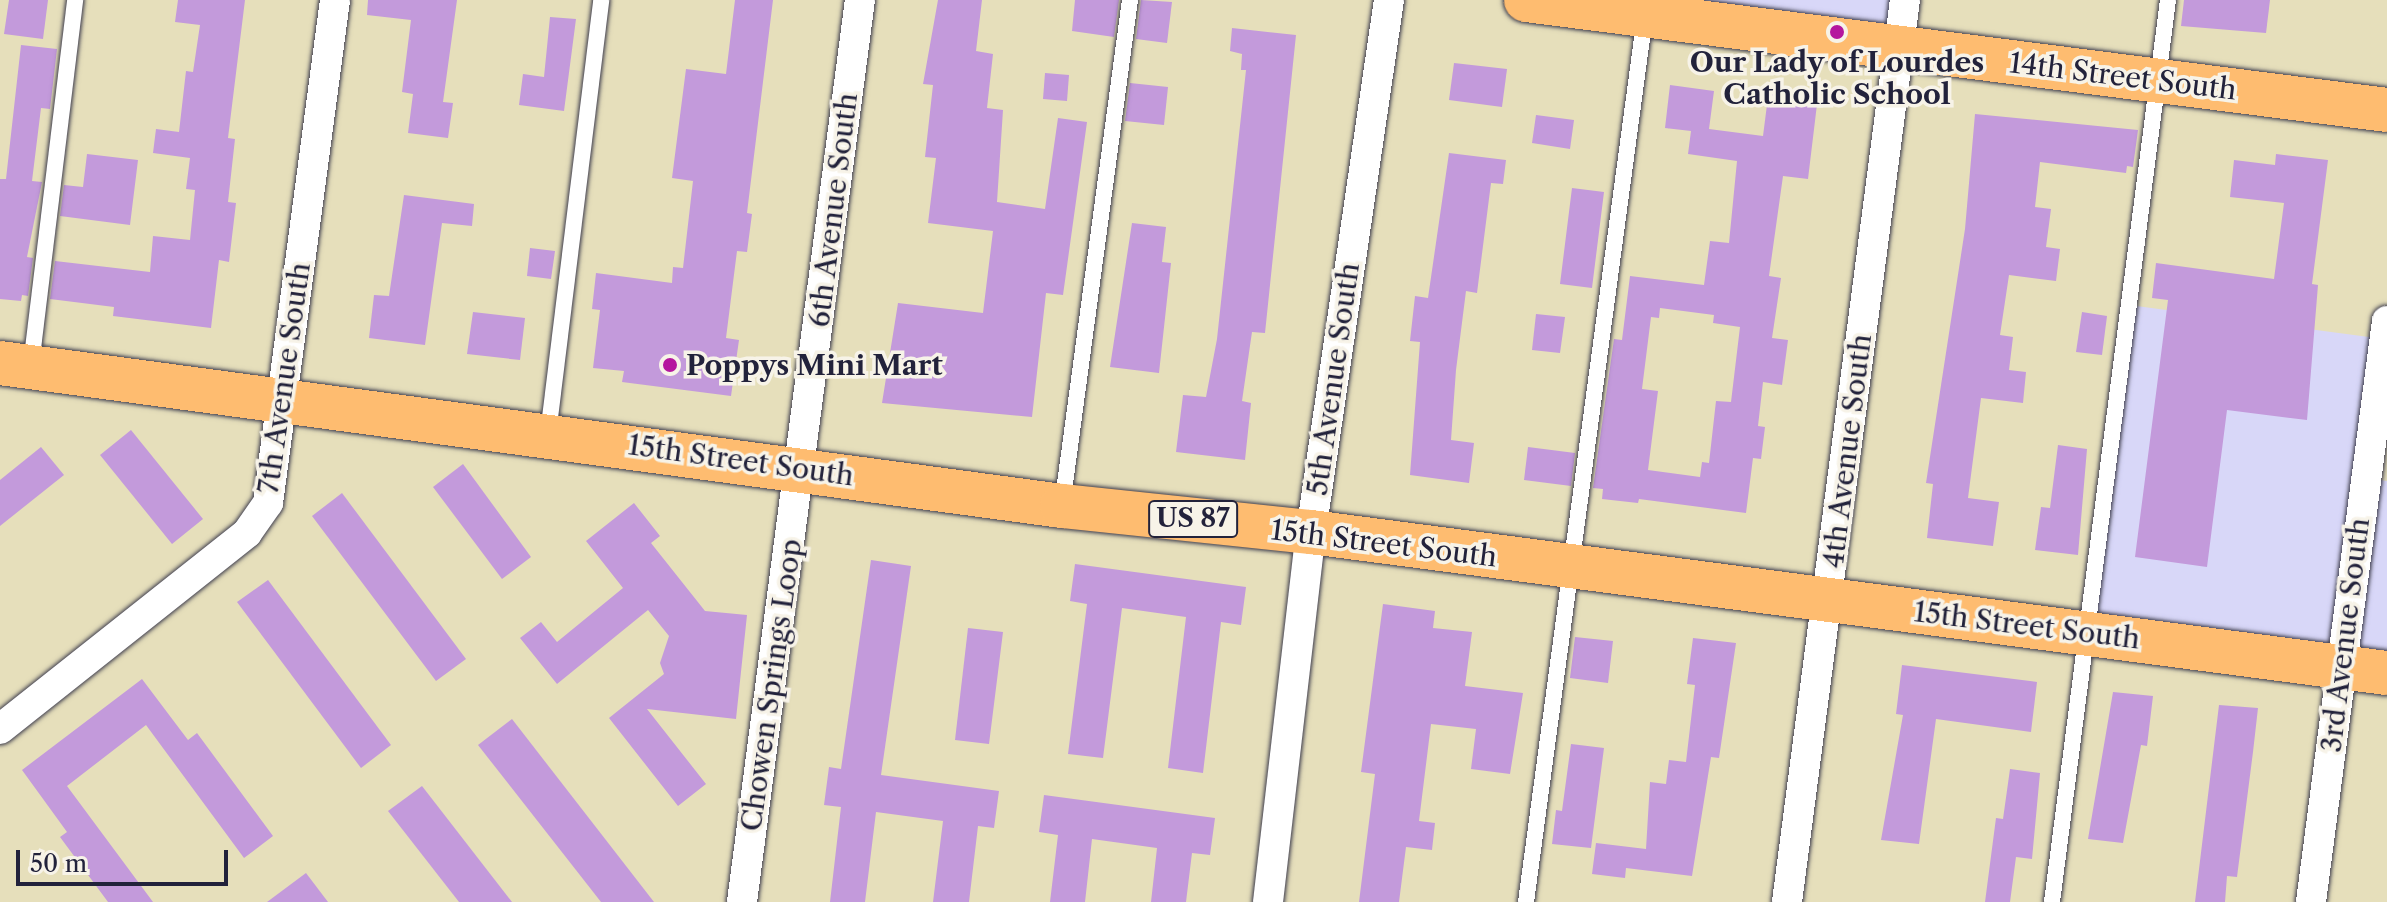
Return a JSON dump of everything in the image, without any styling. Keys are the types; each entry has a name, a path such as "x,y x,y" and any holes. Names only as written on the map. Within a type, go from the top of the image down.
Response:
{"main road":[{"name":"14th Street South","path":"1526,0 2387,110"},
{"name":"15th Street South","path":"16,365 799,467 1062,506 1311,532 2387,673"}],"street":[{"name":"7th Avenue South","path":"0,729 247,533 268,503 335,0"},
{"name":"6th Avenue South","path":"799,467 860,0"},
{"name":"5th Avenue South","path":"1268,902 1311,532 1389,0"},
{"name":"4th Avenue South","path":"1787,902 1905,0"},
{"name":"3rd Avenue South","path":"2311,902 2387,321"},
{"name":"Chowen Springs Loop","path":"742,902 799,467"}],"lane":[{"path":"16,365 75,0"},
{"path":"548,435 601,0"},
{"path":"1062,506 1130,0"},
{"path":"2052,902 2168,0"},
{"path":"1526,902 1645,15"}],"shaded area":[{"name":"Our Lady of Lourdes Catholic School","path":"1526,0 1905,0 1899,48"},
{"path":"2129,305 2384,339 2366,478 2387,481 2387,673 2087,632"}],"building":[{"path":"9,0 48,0 43,39 4,34"},
{"path":"178,0 245,0 228,138 235,139 228,202 236,203 229,262 219,260 211,328 113,316 114,307 50,299 55,261 150,272 153,236 190,240 195,190 186,189 190,158 153,153 156,129 179,132 186,71 193,72 200,25 175,22"},
{"path":"368,0 457,0 443,102 453,103 448,138 408,133 413,94 402,92 411,20 367,15"},
{"path":"735,0 773,0 747,213 752,214 747,252 737,251 726,338 739,340 731,396 622,382 624,371 593,368 600,310 592,309 596,273 672,283 673,267 683,268 693,181 672,178 686,69 726,74"},
{"path":"938,0 982,0 976,51 993,54 987,108 1003,110 997,202 1045,209 1058,118 1087,122 1063,295 1046,293 1032,417 882,403 898,303 983,313 993,231 928,223 936,158 925,157 933,85 923,84"},
{"path":"1075,0 1119,0 1114,37 1072,31"},
{"path":"1141,0 1172,2 1167,43 1136,39"},
{"path":"2184,0 2270,0 2266,33 2181,26"},
{"path":"550,17 576,19 564,111 519,105 523,74 544,77"},
{"path":"1232,28 1296,35 1265,333 1252,332 1242,401 1251,403 1245,460 1176,452 1183,395 1206,397 1217,339 1246,70 1241,70 1242,54 1230,51"},
{"path":"21,45 57,49 50,109 41,108 32,181 42,182 27,257 33,258 28,296 22,295 21,301 0,299 0,179 6,179"},
{"path":"1454,63 1507,69 1502,107 1449,100"},
{"path":"1045,73 1069,75 1067,101 1043,99"},
{"path":"1130,83 1168,87 1164,125 1125,121"},
{"path":"1670,85 1714,91 1709,129 1763,136 1769,89 1818,96 1808,179 1783,176 1769,276 1781,278 1772,338 1788,340 1782,385 1763,382 1758,426 1765,427 1761,459 1753,458 1746,513 1639,499 1638,503 1602,499 1603,489 1593,488 1614,339 1622,340 1630,276 1704,285 1710,241 1729,243 1737,161 1688,154 1691,131 1665,128","holes":["1660,308 1714,315 1713,323 1740,327 1731,402 1716,401 1709,463 1702,462 1700,477 1648,470 1658,391 1642,389 1651,317 1659,318"]},
{"path":"1975,114 2138,130 2133,167 2127,166 2126,173 2040,162 2035,207 2051,209 2046,247 2060,249 2056,281 2009,275 2000,335 2013,337 2009,370 2026,372 2023,403 1981,398 1968,498 1999,502 1993,546 1927,538 1933,484 1926,483 1965,229"},
{"path":"1536,115 1574,120 1570,149 1532,143"},
{"path":"1449,153 1506,160 1503,184 1491,183 1477,293 1466,291 1456,370 1451,440 1474,443 1469,483 1410,475 1420,342 1410,341 1415,296 1428,298"},
{"path":"87,154 138,160 130,225 60,216 64,185 83,187"},
{"path":"2276,154 2328,160 2312,284 2318,285 2307,420 2227,410 2207,567 2135,557 2168,300 2152,298 2156,263 2274,279 2284,203 2230,197 2234,160 2275,165"},
{"path":"1572,188 1604,192 1592,288 1560,284"},
{"path":"404,195 474,204 472,226 442,223 425,345 369,338 374,295 389,296"},
{"path":"1132,223 1166,227 1162,262 1171,263 1159,373 1110,367"},
{"path":"530,248 555,251 551,279 527,276"},
{"path":"473,312 525,318 520,360 467,354"},
{"path":"2082,312 2107,316 2102,355 2076,352"},
{"path":"1536,314 1565,317 1560,353 1532,350"},
{"path":"131,430 203,519 172,544 100,455"},
{"path":"2058,445 2087,449 2078,555 2035,550 2041,507 2050,508"},
{"path":"41,447 64,475 0,526 0,480"},
{"path":"1528,447 1575,453 1571,486 1524,480"},
{"path":"463,464 531,557 502,579 433,487"},
{"path":"342,493 466,659 436,681 312,516"},
{"path":"634,503 660,536 651,543 705,611 747,615 736,719 647,709 706,784 678,806 609,718 664,674 660,663 669,636 648,610 557,684 520,638 541,622 557,642 623,588 586,541"},
{"path":"871,560 911,566 881,775 999,791 994,828 978,826 969,902 933,902 943,821 876,812 865,902 830,902 841,807 824,805 829,767 841,769"},
{"path":"1075,564 1246,587 1241,625 1221,622 1203,773 1168,768 1186,617 1122,608 1103,758 1068,754 1087,604 1070,601"},
{"path":"268,580 391,745 361,768 237,602"},
{"path":"1383,604 1435,611 1433,628 1472,632 1465,686 1523,693 1510,774 1471,769 1476,729 1431,724 1419,821 1435,823 1432,850 1406,847 1399,902 1359,902 1375,774 1361,772"},
{"path":"968,628 1003,632 989,744 955,740"},
{"path":"1575,637 1613,641 1608,683 1570,678"},
{"path":"1693,638 1736,643 1719,758 1711,757 1692,876 1626,868 1625,878 1592,874 1596,843 1646,849 1650,782 1666,784 1669,760 1686,762 1695,685 1687,684"},
{"path":"1902,665 2037,682 2031,732 1936,719 1919,844 1881,840 1903,715 1896,714"},
{"path":"142,679 188,740 197,733 273,836 244,858 146,725 67,786 153,902 108,902 60,837 67,832 22,770"},
{"path":"2113,692 2153,696 2147,746 2141,745 2123,843 2088,839"},
{"path":"2219,705 2258,708 2253,752 2237,877 2227,876 2225,902 2195,902"},
{"path":"512,719 654,902 601,902 478,745"},
{"path":"1571,744 1604,748 1591,848 1552,844 1556,810 1562,811"},
{"path":"2010,769 2040,773 2032,859 2016,857 2010,902 1985,902 1996,818 2003,819"},
{"path":"422,786 512,902 459,902 388,811"},
{"path":"1044,795 1215,818 1210,855 1192,853 1186,902 1151,902 1157,848 1092,839 1085,902 1050,902 1058,835 1039,832"},
{"path":"306,873 328,902 267,902"}],"place":[{"name":"Our Lady of Lourdes Catholic School","path":"1837,32"},
{"name":"Poppys Mini Mart","path":"670,365"}]}
